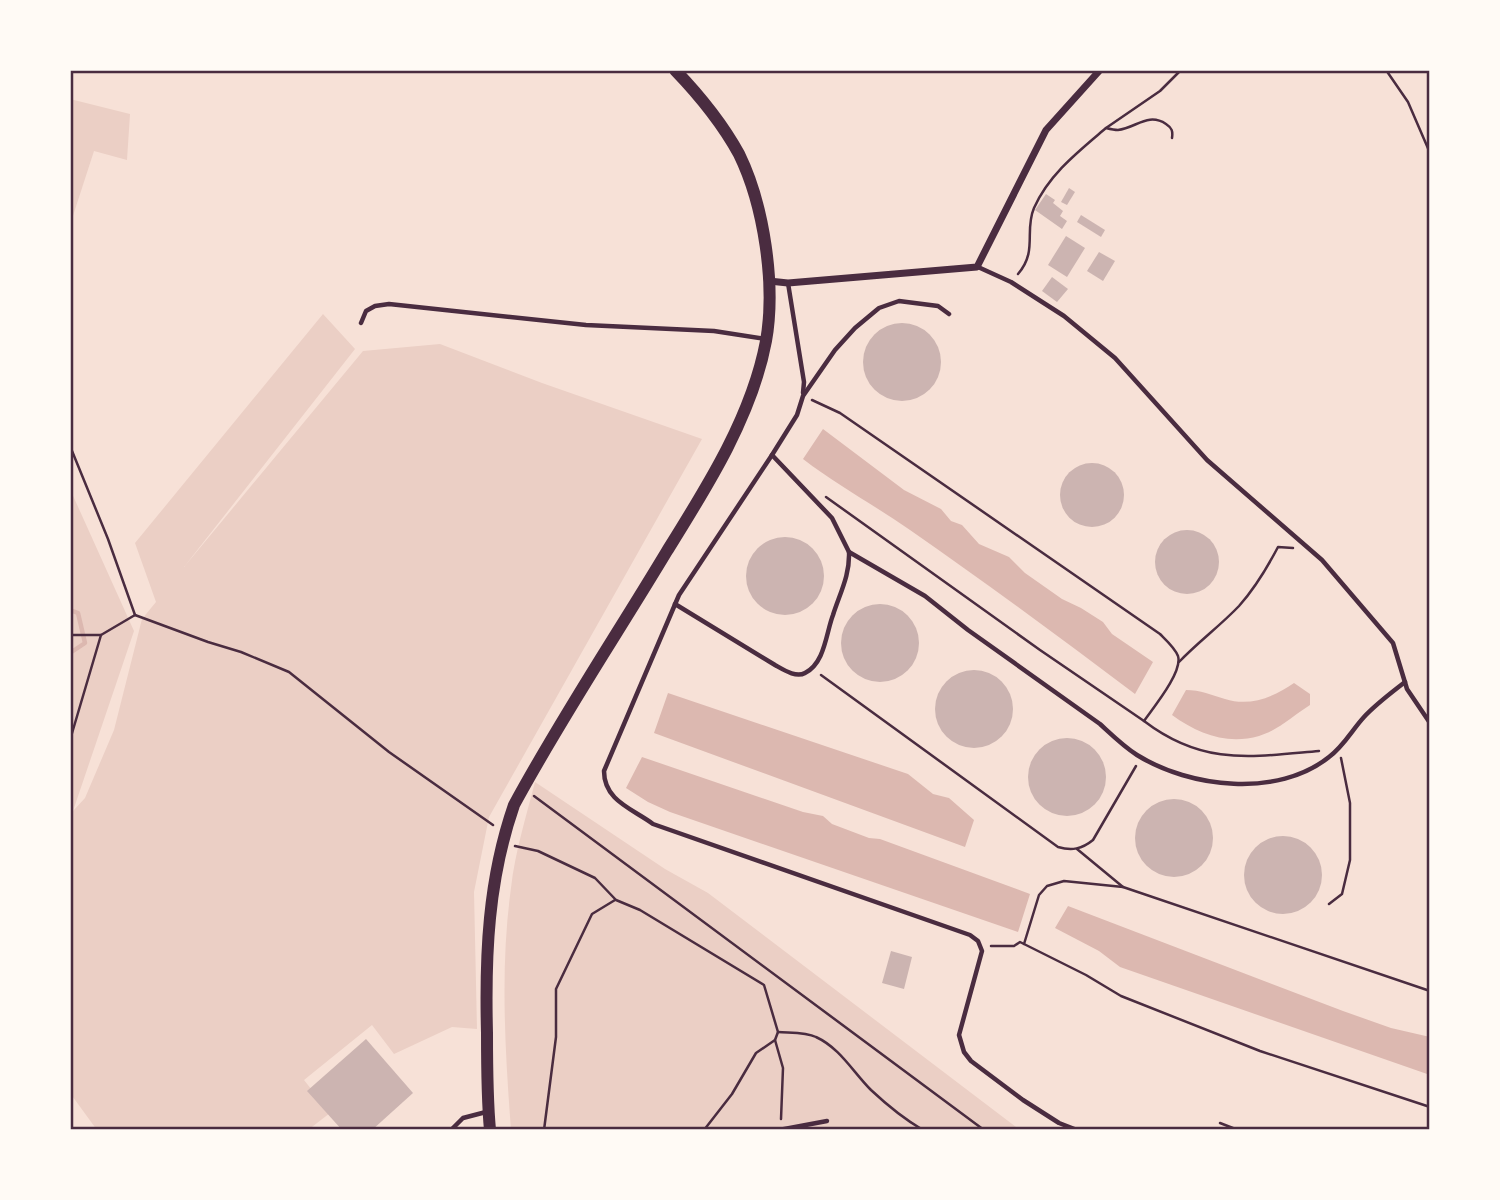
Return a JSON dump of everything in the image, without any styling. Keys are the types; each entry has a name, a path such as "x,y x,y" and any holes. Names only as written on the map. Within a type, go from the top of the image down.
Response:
{"main road":[{"path":"490,1130 487,956 492,890 503,838 514,805 697,503 730,440 756,380 766,339 768,281 762,225 740,156 719,122 675,70"}],"street":[{"path":"768,281 788,284 977,267 1046,130 1100,70"}],"lane":[{"path":"977,267 1011,282 1063,316 1115,358 1207,460 1322,560 1393,643 1407,689 1430,723"},
{"path":"788,284 804,382 797,415 676,604 604,771 604,780 610,793 621,804 653,824 970,934 982,951 959,1035 964,1052 971,1061 1023,1100 1059,1123 1077,1130"},
{"path":"803,396 835,350 855,328 879,308 899,301 920,302 938,306 949,314"},
{"path":"361,323 366,311 375,306 389,304 586,325 714,331 766,339"},
{"path":"676,604 792,674 804,674 811,669 823,651 832,615 841,597 848,571 849,552 832,518 772,455"},
{"path":"849,552 925,596 1100,724 1140,757 1175,773 1242,784 1298,775 1328,759 1366,715 1405,682"},
{"path":"451,1130 463,1118 489,1112"},
{"path":"780,1130 827,1121"}],"path":[{"path":"1011,282 1027,263 1033,209 1061,166 1106,128 1160,91 1181,70"},
{"path":"1386,70 1408,102 1430,153"},
{"path":"1106,128 1118,130 1147,119 1158,119 1170,127 1172,138"},
{"path":"803,396 841,413 1160,634 1178,654 1179,663"},
{"path":"70,446 135,615"},
{"path":"811,494 826,496 1040,650 1177,742 1215,755 1238,757 1338,750 1350,803 1352,838 1345,886 1342,894 1329,904"},
{"path":"1144,720 1179,663 1200,640 1239,606 1263,574 1278,547 1291,549 1301,541"},
{"path":"71,635 101,635 135,615"},
{"path":"135,615 289,672 388,752 503,838 595,878 616,900 640,910 764,985 778,1032 775,1040 757,1053 732,1094 704,1130"},
{"path":"70,740 101,635"},
{"path":"811,669 830,680 1049,842 1067,850 1086,846 1093,840 1140,757"},
{"path":"523,788 984,1130"},
{"path":"1077,849 1123,887"},
{"path":"1024,944 1039,895 1046,886 1064,881 1123,887 1430,992"},
{"path":"544,1130 556,1037 556,989 592,914 616,900"},
{"path":"980,946 1014,946 1020,942 1121,996 1247,1046 1430,1107"},
{"path":"778,1032 814,1035 829,1045 870,1089 905,1120 923,1130"},
{"path":"775,1040 783,1068 780,1130"},
{"path":"1220,1123 1238,1130"}],"shaded area":[{"path":"70,99 130,114 127,160 94,151 70,225"},
{"path":"323,314 355,349 184,567 363,351 440,344 702,439 489,817 474,892 477,1029 452,1027 394,1054 372,1025 304,1080 330,1113 308,1130 97,1130 70,1093 70,489 134,631 73,811 85,798 114,730 142,619 156,602 135,543"},
{"path":"823,429 904,490 941,509 951,521 962,525 979,544 1009,557 1025,573 1062,599 1103,622 1112,634 1153,662 1135,694 938,550 803,459"},
{"path":"1294,683 1310,694 1310,705 1279,727 1259,736 1236,739 1213,736 1192,728 1172,715 1186,690 1244,702 1278,693"},
{"path":"668,693 908,774 933,794 949,798 974,820 965,847 654,733"},
{"path":"642,757 803,812 823,816 832,824 869,838 880,839 1030,894 1018,932 670,812 648,802 626,788"},
{"path":"535,782 665,869 708,893 1020,1130 511,1130 505,1039 508,918 515,861"},
{"path":"1068,906 1343,1011 1391,1028 1430,1037 1430,1075 1120,967 1099,951 1055,928"}],"building":[{"path":"1069,188 1075,192 1067,205 1061,202"},
{"path":"1046,194 1055,200 1053,203 1063,211 1060,216 1067,221 1062,229 1035,210"},
{"path":"1081,215 1105,230 1101,237 1077,222"},
{"path":"1066,236 1085,248 1067,277 1048,265"},
{"path":"1099,252 1115,261 1103,281 1087,271"},
{"path":"1052,277 1068,289 1057,302 1042,291"},
{"path":"894,323 910,323 924,329 935,340 941,354 941,370 935,384 924,395 910,401 894,401 880,395 869,384 863,370 863,354 869,340 880,329"},
{"path":"1092,463 1110,469 1118,477 1124,495 1118,513 1110,521 1092,527 1074,521 1066,513 1060,495 1066,477 1074,469"},
{"path":"1187,530 1205,536 1213,544 1219,562 1213,580 1205,588 1187,594 1169,588 1161,580 1155,562 1161,544 1169,536"},
{"path":"777,537 793,537 807,543 818,554 824,568 824,584 818,598 807,609 793,615 777,615 763,609 752,598 746,584 746,568 752,554 763,543"},
{"path":"872,604 888,604 902,610 913,621 919,635 919,651 913,665 902,676 888,682 872,682 858,676 847,665 841,651 841,635 847,621 858,610"},
{"path":"966,670 982,670 996,676 1007,687 1013,701 1013,717 1007,731 996,742 982,748 966,748 952,742 941,731 935,717 935,701 941,687 952,676"},
{"path":"1059,738 1075,738 1089,744 1100,755 1106,769 1106,785 1100,799 1089,810 1075,816 1059,816 1045,810 1034,799 1028,785 1028,769 1034,755 1045,744"},
{"path":"1166,799 1182,799 1196,805 1207,816 1213,830 1213,846 1207,860 1196,871 1182,877 1166,877 1152,871 1141,860 1135,846 1135,830 1141,816 1152,805"},
{"path":"1275,836 1291,836 1305,842 1316,853 1322,867 1322,883 1316,897 1305,908 1291,914 1275,914 1261,908 1250,897 1244,883 1244,867 1250,853 1261,842"},
{"path":"891,951 912,957 904,989 882,983"},
{"path":"366,1039 413,1093 372,1130 342,1130 307,1091"}],"waterway":[{"path":"70,610 78,613 85,643 70,653"}]}
